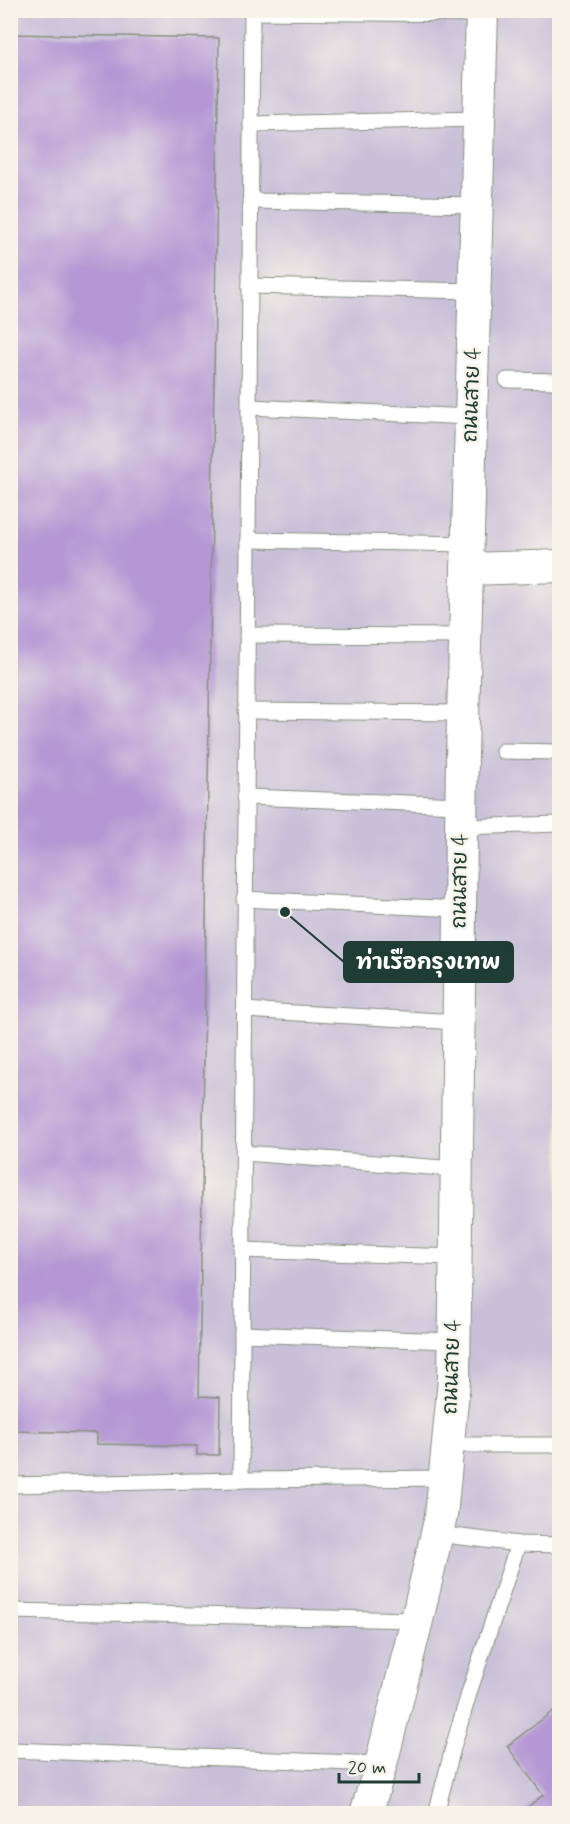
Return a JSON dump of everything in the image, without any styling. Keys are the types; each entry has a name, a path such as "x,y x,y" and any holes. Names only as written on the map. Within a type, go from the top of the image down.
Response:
{"street":[{"name":"ถนนสาย 4","path":"366,1814 381,1764 438,1534 454,1380 463,712 482,12"},
{"path":"468,556 560,566"}],"lane":[{"path":"241,1480 252,11 482,12"},
{"path":"251,124 480,119"},
{"path":"250,201 478,204"},
{"path":"250,286 475,291"},
{"path":"507,380 560,381"},
{"path":"249,408 471,417"},
{"path":"248,540 468,556"},
{"path":"247,635 465,636"},
{"path":"246,711 463,712"},
{"path":"503,751 560,752"},
{"path":"245,797 560,824"},
{"path":"244,899 460,909"},
{"path":"244,1010 459,1022"},
{"path":"243,1153 456,1169"},
{"path":"242,1250 455,1257"},
{"path":"242,1334 454,1341"},
{"path":"448,1445 560,1445"},
{"path":"10,1485 445,1478"},
{"path":"438,1534 518,1544 560,1545"},
{"path":"436,1814 463,1712 518,1544"},
{"path":"10,1611 417,1620"},
{"path":"10,1750 381,1764"}],"shaded area":[{"path":"11,11 559,11 559,1813 11,1813"}],"building":[{"path":"10,34 219,38 199,1396 220,1397 219,1455 197,1455 197,1446 97,1444 97,1433 10,1431"},
{"path":"560,1706 560,1814 519,1814 543,1795 507,1746"}],"place":[{"name":"ท่าเรือกรุงเทพ","path":"285,912"}]}
